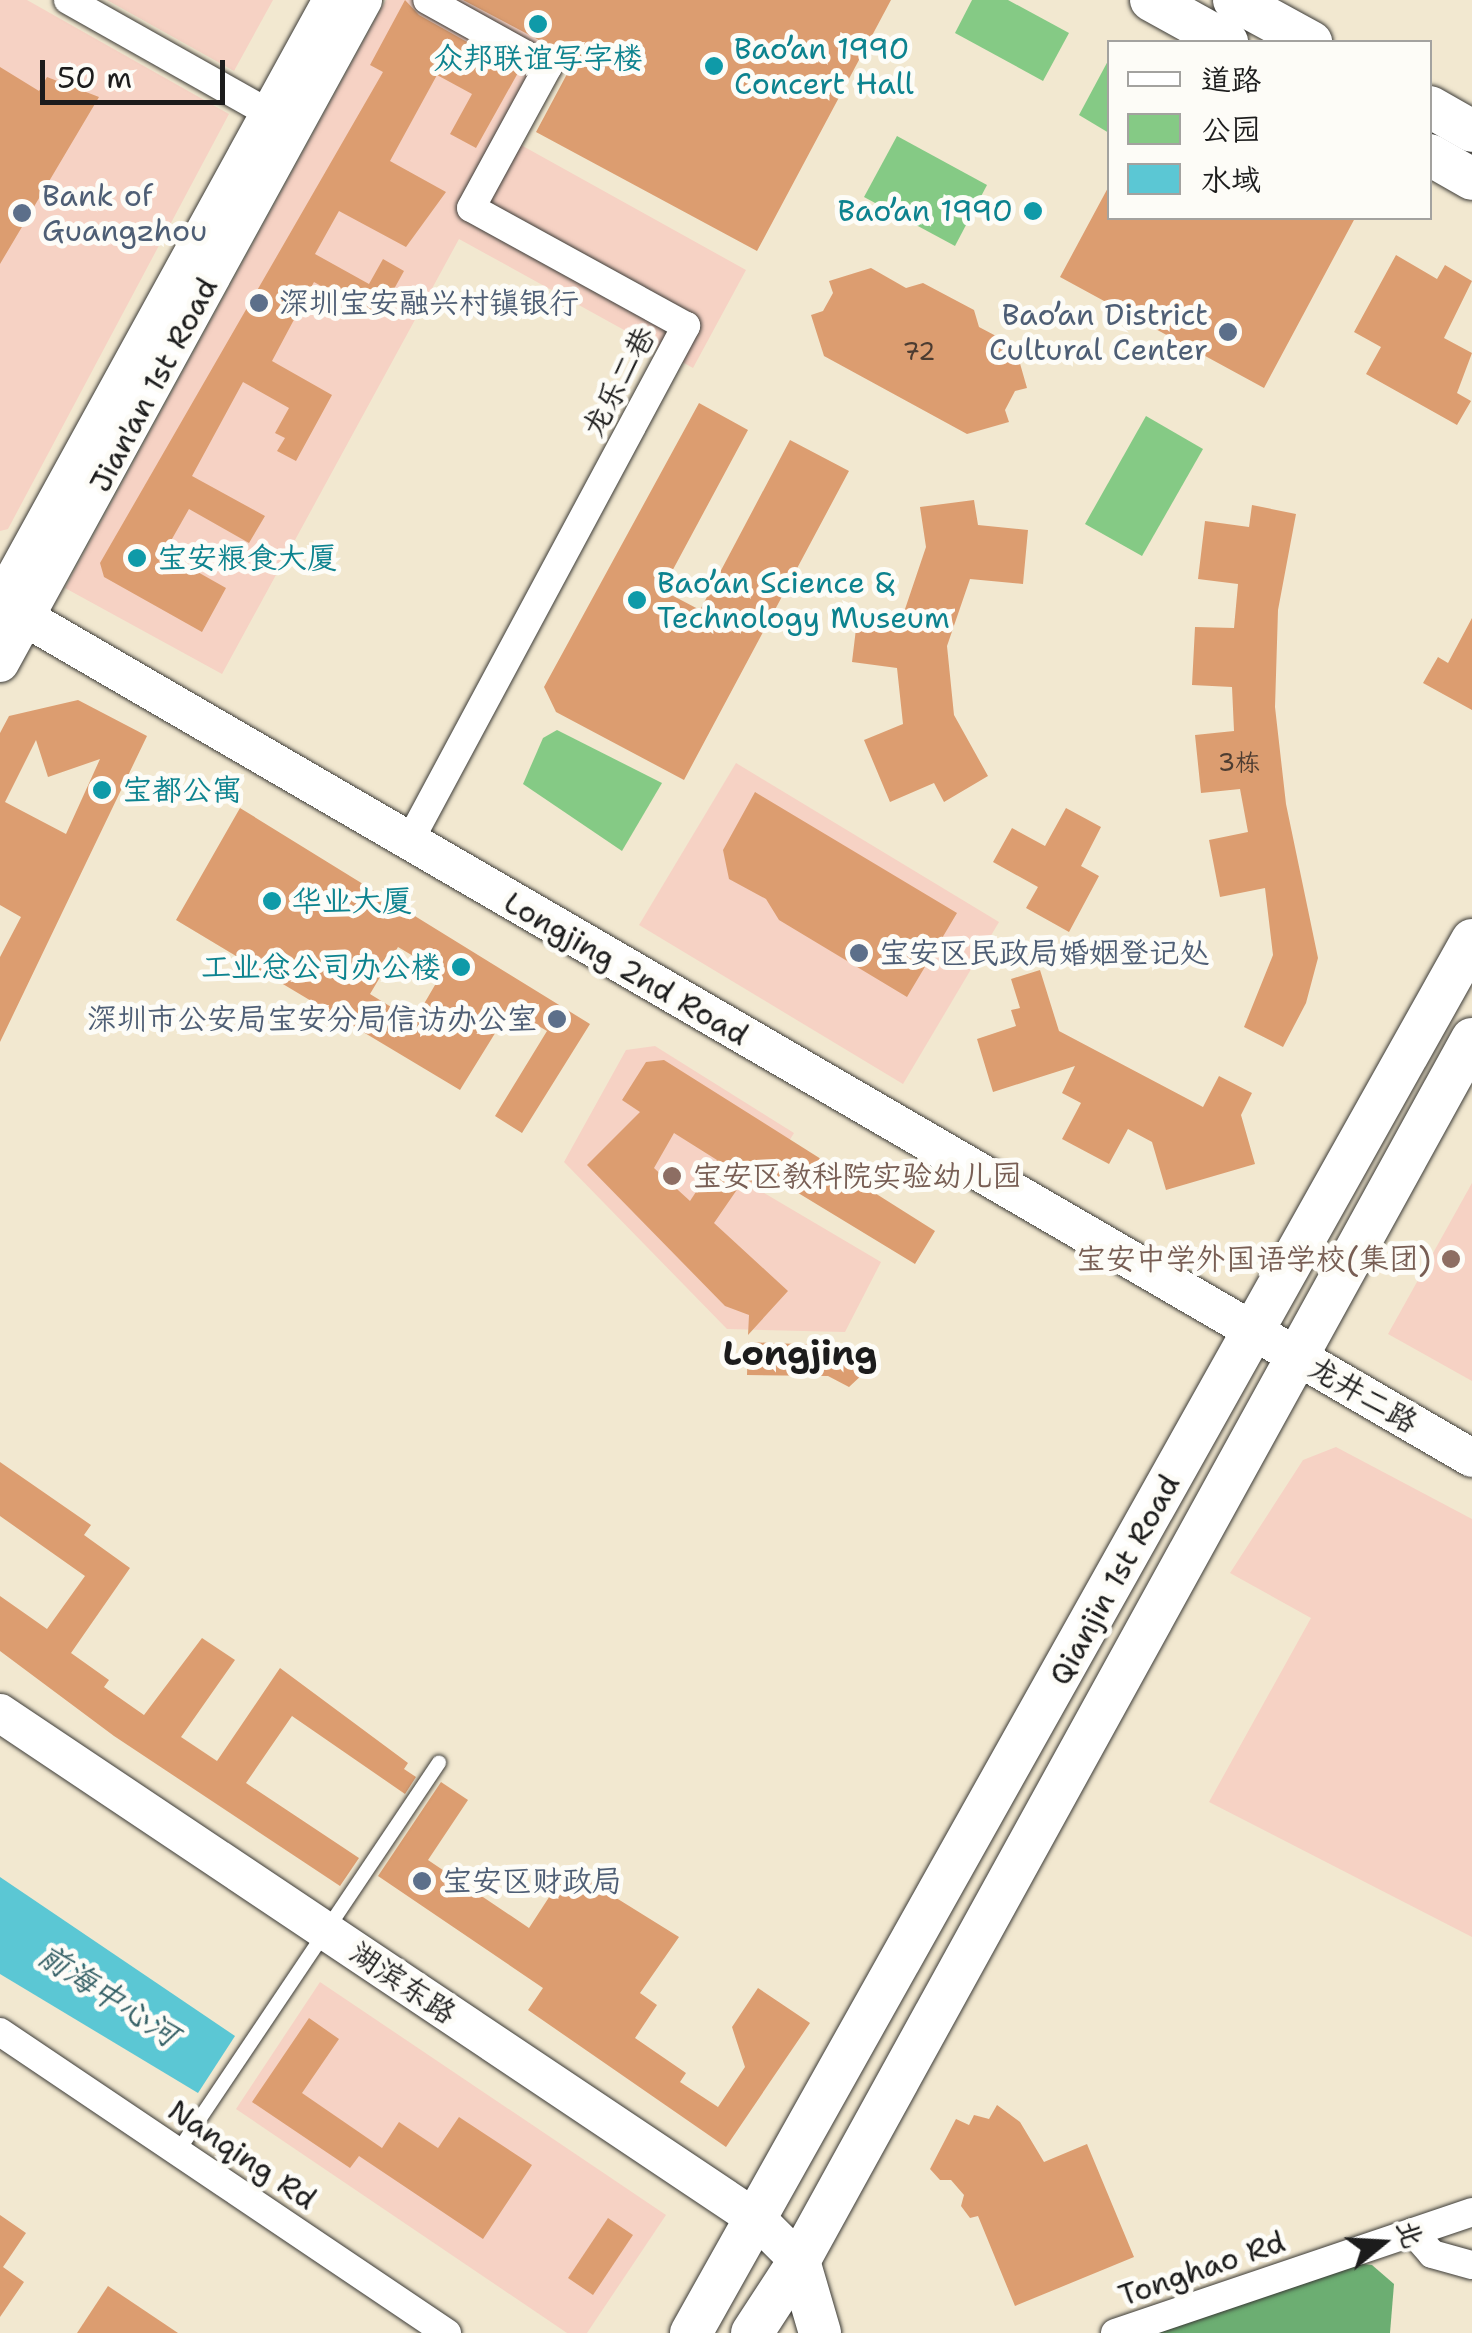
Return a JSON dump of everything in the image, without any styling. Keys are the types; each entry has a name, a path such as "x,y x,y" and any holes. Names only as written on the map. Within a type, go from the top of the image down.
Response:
{"main road":[{"name":"Jian'an 1st Road","path":"0,663 7,607 332,0"},
{"name":"Jian'an 1st Road","path":"7,607 362,0"},
{"path":"1150,0 1223,40"},
{"path":"1234,0 1308,40"},
{"path":"1432,109 1472,131"},
{"path":"1432,156 1472,179"},
{"name":"Longjing 2nd Road","path":"7,607 1254,1332"},
{"name":"Qianjin 1st Road","path":"691,2333 759,2221 1472,940"},
{"name":"Qianjin 1st Road","path":"752,2333 798,2261 1472,1040"},
{"name":"龙井二路","path":"1254,1332 1472,1458"},
{"name":"湖滨东路","path":"0,1713 759,2221 798,2261"},
{"path":"798,2261 820,2333"}],"street":[{"path":"68,0 270,114"},
{"name":"龙乐二巷","path":"408,842 686,326 470,208 548,67 427,0"},
{"name":"Nanqing Rd","path":"0,2032 447,2333"},
{"name":"Tonghao Rd","path":"1115,2333 1472,2212"},
{"path":"1414,2232 1432,2254 1472,2265"}],"lane":[{"path":"178,2152 439,1762"}],"shaded area":[{"path":"0,0 27,0 229,114 8,529 0,531"},
{"path":"107,0 273,0 234,71"},
{"path":"386,0 588,0 512,140 746,270 693,368 459,239 222,674 65,588"},
{"path":"736,763 999,922 903,1084 639,925"},
{"name":"宝安区教科院实验幼儿园","path":"655,1046 794,1133 759,1190 881,1262 845,1332 727,1329 564,1162 626,1050"},
{"name":"宝安中学外国语学校(集团)","path":"1472,1183 1472,1381 1388,1334"},
{"path":"1336,1447 1472,1519 1472,1937 1209,1802 1311,1618 1230,1573 1303,1460"},
{"path":"320,1982 666,2215 587,2333 567,2333 236,2109"}],"green space":[{"path":"972,0 1008,0 1069,33 1043,81 955,33"},
{"path":"1107,63 1107,132 1079,115"},
{"path":"897,136 987,185 955,246 864,197"},
{"path":"1146,416 1203,449 1142,556 1085,524"},
{"path":"557,730 662,783 622,851 523,784 543,738"},
{"path":"1356,2263 1372,2265 1394,2284 1390,2333 1158,2333"}],"water":[{"name":"前海中心河","path":"0,1877 235,2036 198,2093 0,1974"}],"building":[{"path":"405,0 419,15 519,71 476,148 450,134 472,94 437,75 390,161 446,192 406,247 339,211 315,254 369,284 383,259 404,271 378,318 314,282 272,361 332,395 296,461 277,451 285,438 275,433 289,408 243,382 192,476 265,516 249,543 189,509 164,553 226,588 202,632 104,577 100,563 383,72 370,65"},
{"name":"Bao’an 1990 Concert Hall","path":"463,0 891,0 757,251 536,132 575,59"},
{"path":"0,67 39,91 47,77 99,97 0,264"},
{"name":"Bao’an District Cultural Center","path":"1107,190 1107,220 1354,220 1264,388 1060,277"},
{"path":"1396,255 1437,279 1445,265 1472,281 1444,338 1472,353 1457,393 1471,401 1457,425 1366,374 1381,347 1354,332"},
{"path":"871,268 906,288 923,283 974,310 979,327 1015,346 1027,388 1015,391 1005,410 1009,422 967,434 824,356 811,315 823,311 833,293 829,281"},
{"name":"Bao’an Science & Technology Museum","path":"699,403 748,430 662,590 700,610 790,440 849,471 684,780 556,712 544,687"},
{"path":"974,500 978,525 1028,530 1023,584 970,579 947,646 954,715 988,776 944,802 934,783 890,802 864,740 903,724 897,668 852,662 858,612 902,618 926,547 920,507"},
{"path":"1252,505 1296,514 1278,610 1275,707 1286,804 1318,958 1306,1003 1283,1047 1244,1027 1273,955 1265,888 1220,897 1209,840 1248,832 1240,789 1201,793 1195,735 1234,731 1232,687 1192,685 1195,627 1234,628 1238,584 1198,579 1205,521 1249,527"},
{"path":"1472,618 1472,710 1423,683 1438,657 1448,663"},
{"name":"宝都公寓","path":"78,700 147,736 0,1042 0,957 21,917 0,905 0,733 9,716","holes":["36,740 48,777 100,759 66,834 5,802"]},
{"path":"755,792 957,913 907,997 779,920 766,899 729,879 723,850"},
{"path":"240,808 590,1024 522,1133 495,1116 547,1031 510,1009 460,1090 176,920","holes":["398,947 442,973 414,1021 370,994"]},
{"path":"1066,808 1101,827 1081,866 1099,876 1069,932 1026,908 1038,887 993,862 1012,828 1045,846"},
{"path":"1040,970 1059,1031 1203,1107 1219,1076 1252,1093 1241,1115 1255,1164 1166,1190 1152,1142 1128,1129 1109,1164 1062,1139 1081,1103 1062,1093 1075,1066 993,1092 977,1039 1016,1026 1011,1010 1020,1008 1011,979"},
{"path":"664,1060 935,1231 915,1264 762,1171 754,1184 745,1178 714,1223 788,1291 748,1335 749,1315 725,1306 587,1165 640,1112 622,1100 646,1062","holes":["674,1133 717,1160 690,1201 654,1168"]},
{"path":"748,1342 866,1347 864,1373 849,1387 828,1376 747,1375"},
{"path":"0,1462 91,1525 84,1535 130,1568 71,1653 109,1680 104,1687 144,1715 202,1638 235,1660 181,1737 217,1761 280,1668 408,1763 404,1769 416,1777 405,1794 292,1716 246,1783 359,1858 340,1886 114,1736 0,1651 0,1596 47,1629 85,1576 0,1516"},
{"path":"441,1782 468,1800 428,1860 529,1928 568,1868 679,1937 640,1993 657,2005 635,2038 686,2073 680,2082 718,2107 745,2067 732,2027 758,1988 810,2023 726,2147 528,2010 543,1988 378,1876"},
{"path":"309,2018 339,2039 302,2093 382,2148 399,2122 438,2148 459,2117 532,2165 483,2239 359,2156 350,2168 252,2102"},
{"path":"997,2105 1020,2122 1044,2162 1087,2144 1134,2257 1015,2306 978,2216 970,2218 961,2206 964,2195 951,2180 940,2180 930,2169 956,2119 969,2125 974,2115 989,2119"},
{"path":"0,2215 26,2233 3,2267 24,2282 0,2317"},
{"path":"608,2218 633,2235 593,2295 568,2278"},
{"path":"108,2286 178,2333 77,2333"}],"place":[{"name":"众邦联谊写字楼","path":"538,24"},
{"name":"Bao’an 1990 Concert Hall","path":"714,66"},
{"name":"Bao’an 1990","path":"1033,211"},
{"name":"Bank of Guangzhou","path":"22,213"},
{"name":"深圳宝安融兴村镇银行","path":"259,303"},
{"name":"Bao’an District Cultural Center","path":"1228,332"},
{"name":"宝安粮食大厦","path":"137,558"},
{"name":"Bao’an Science & Technology Museum","path":"637,600"},
{"name":"宝都公寓","path":"102,790"},
{"name":"华业大厦","path":"272,901"},
{"name":"宝安区民政局婚姻登记处","path":"859,953"},
{"name":"工业总公司办公楼","path":"461,967"},
{"name":"深圳市公安局宝安分局信访办公室","path":"557,1019"},
{"name":"宝安区教科院实验幼儿园","path":"672,1176"},
{"name":"宝安中学外国语学校(集团)","path":"1451,1259"},
{"name":"宝安区财政局","path":"422,1881"}],"district":[{"name":"Longjing","path":"800,1353"}]}
